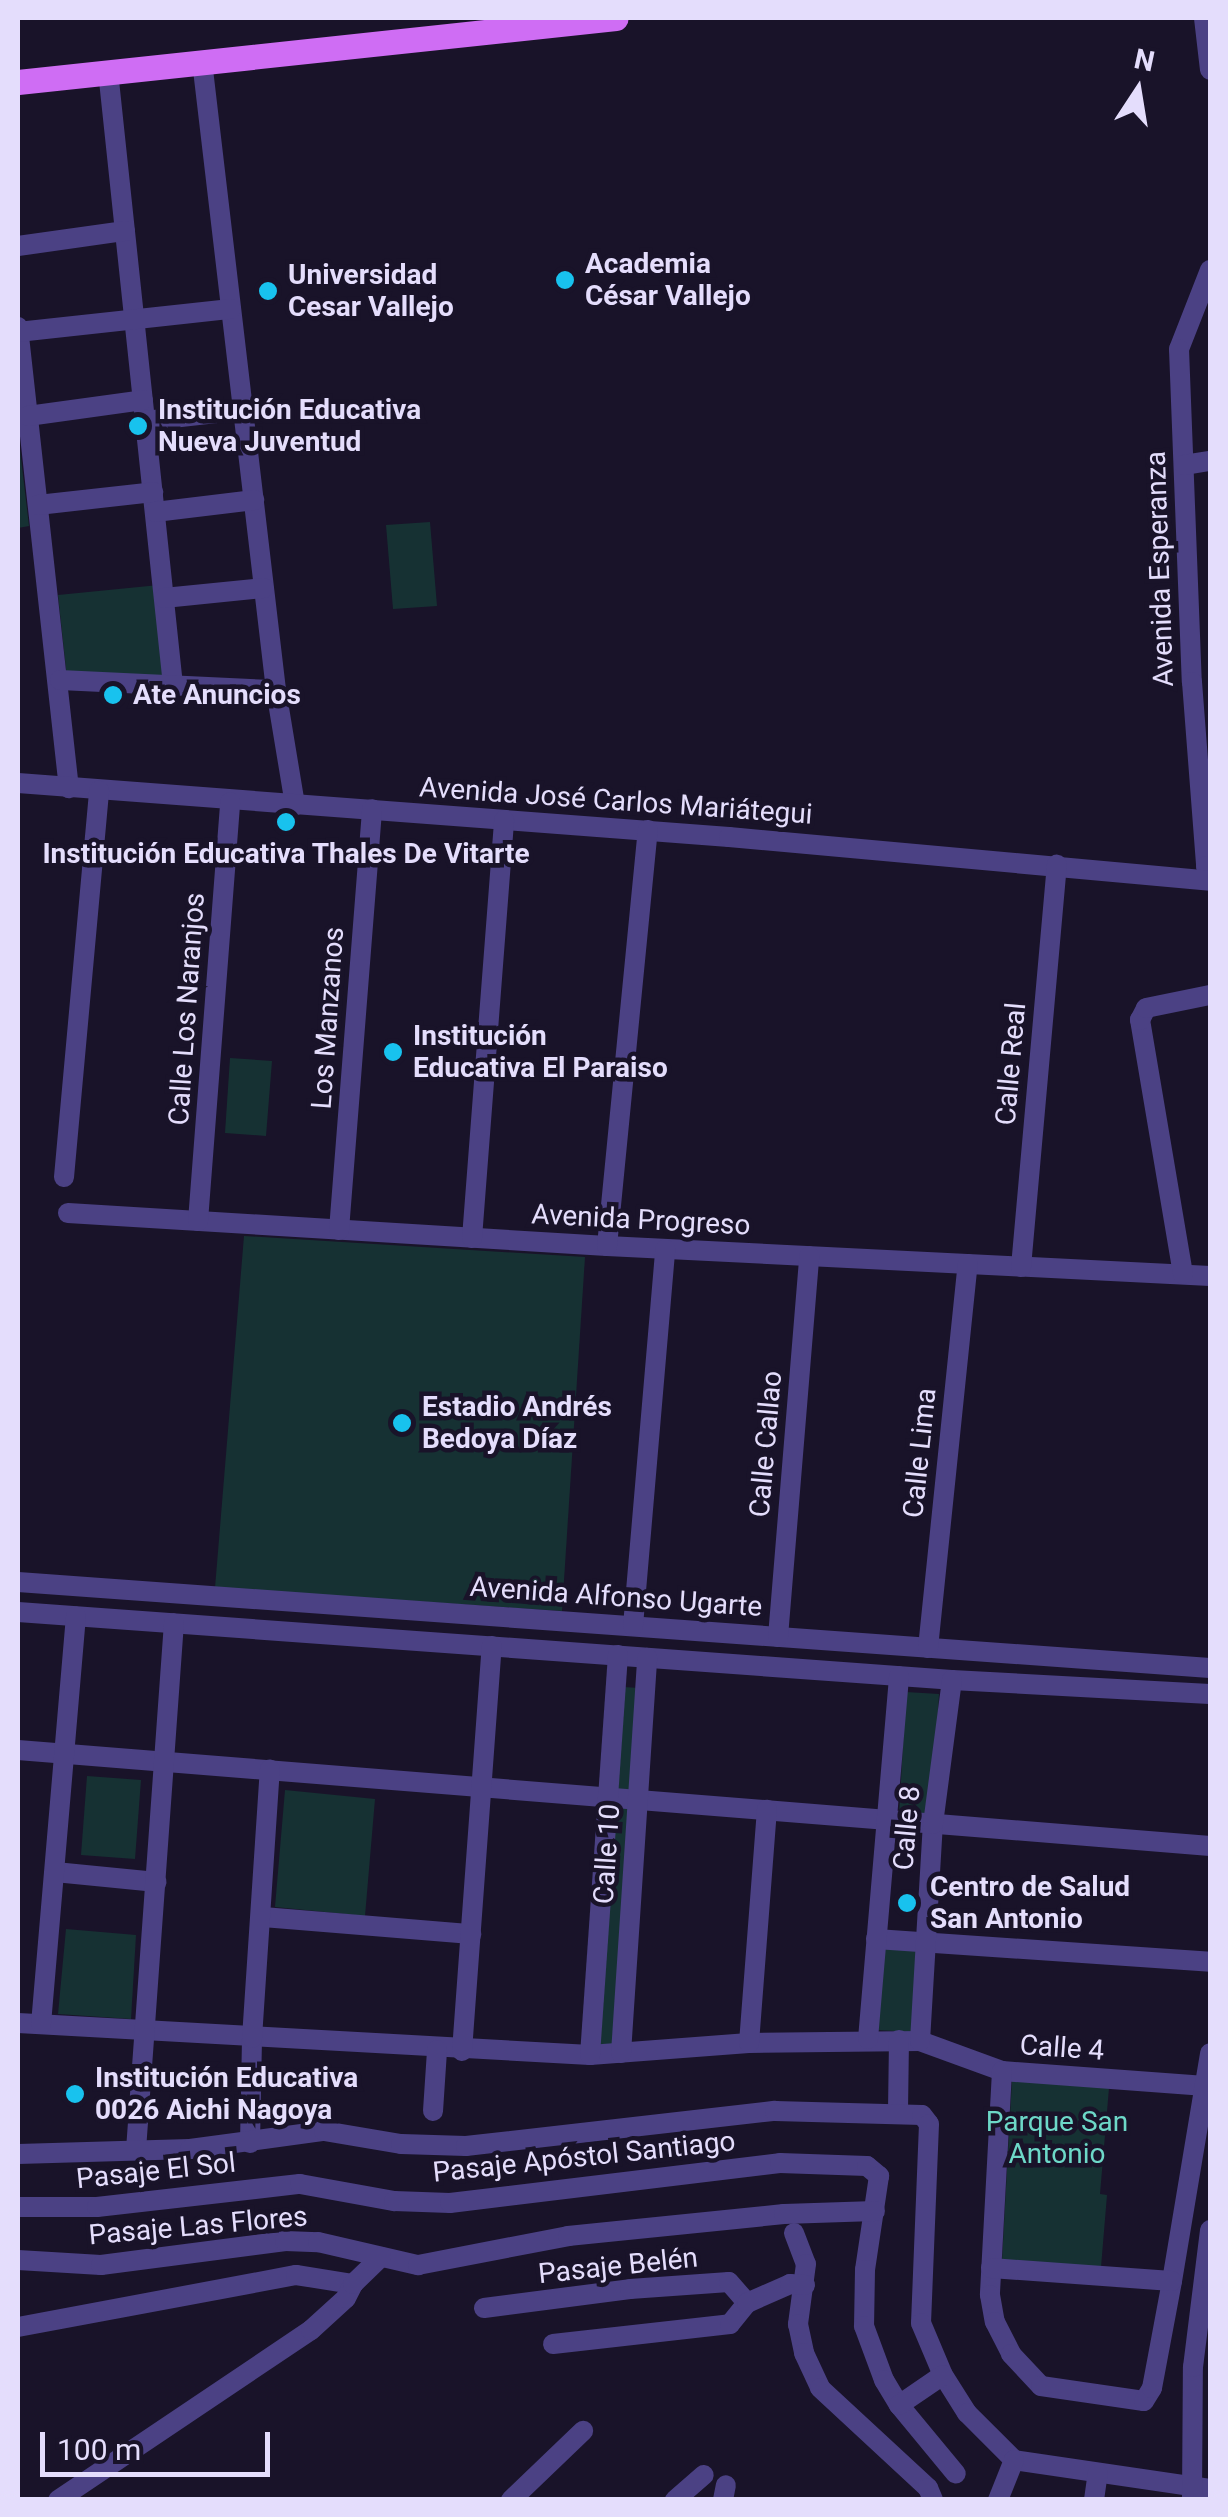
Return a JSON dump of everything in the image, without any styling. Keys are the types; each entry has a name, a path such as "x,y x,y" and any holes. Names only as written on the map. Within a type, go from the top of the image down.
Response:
{"main road":[{"path":"18,67 458,18"},
{"path":"18,82 616,18"}],"street":[{"path":"1204,18 1210,70"},
{"path":"202,61 276,690 295,805"},
{"path":"108,70 173,685"},
{"path":"18,246 125,230"},
{"name":"Avenida Esperanza","path":"1210,270 1179,349 1210,870"},
{"path":"69,788 28,416 21,395 18,330 231,310"},
{"path":"28,416 243,410"},
{"path":"1184,465 1210,461"},
{"path":"38,505 254,500"},
{"path":"164,598 264,588"},
{"path":"60,680 276,690"},
{"name":"Avenida José Carlos Mariátegui","path":"18,783 230,802 648,830 1210,881"},
{"path":"64,1178 99,792"},
{"name":"Calle Los Naranjos","path":"198,1221 230,802"},
{"name":"Los Manzanos","path":"339,1230 372,810"},
{"path":"472,1238 504,820"},
{"path":"608,1246 648,830"},
{"name":"Calle Real","path":"1021,1267 1057,865"},
{"path":"1183,1274 1140,1020 1146,1008 1210,996"},
{"name":"Avenida Progreso","path":"68,1213 608,1246 1210,1276"},
{"path":"634,1626 664,1249"},
{"name":"Calle Callao","path":"778,1637 810,1256"},
{"name":"Calle Lima","path":"928,1648 968,1264"},
{"name":"Avenida Alfonso Ugarte","path":"18,1582 1210,1668"},
{"name":"Avenida Alfonso Ugarte","path":"18,1612 952,1680 1210,1694"},
{"path":"41,2024 76,1616"},
{"path":"136,2150 148,2032 174,1624"},
{"path":"462,2051 492,1646"},
{"path":"590,2055 618,1655"},
{"name":"Calle 10","path":"620,2054 648,1658"},
{"path":"868,2040 890,1820 899,1676"},
{"name":"Calle 8","path":"898,2111 926,1940 933,1824 952,1680"},
{"path":"1155,1691 1210,1704"},
{"path":"18,1750 1210,1846"},
{"path":"250,2142 252,2038 270,1770"},
{"path":"749,2044 768,1810"},
{"path":"54,1872 157,1882"},
{"path":"263,1917 471,1934"},
{"path":"876,1939 1210,1962"},
{"path":"18,2023 438,2050 590,2055 749,2044 909,2041"},
{"name":"Calle 4","path":"909,2041 1002,2072 1205,2086"},
{"path":"434,2111 438,2050"},
{"path":"1002,2072 991,2268 995,2322 1011,2354 1041,2386 1144,2401 1152,2388 1210,2053"},
{"path":"18,2154 250,2142 324,2131 401,2144 466,2146 775,2111 898,2111 922,2115 929,2124 920,2323 943,2375 967,2413 1014,2460 1198,2491 1210,2230"},
{"name":"Pasaje Apóstol Santiago","path":"300,2184 394,2201 450,2203 780,2163 874,2169 879,2176 875,2211"},
{"name":"Pasaje El Sol","path":"18,2207 98,2207 300,2184"},
{"path":"875,2211 866,2270 864,2326 898,2405 956,2474"},
{"name":"Pasaje Las Flores","path":"18,2260 101,2264 285,2241 318,2242 418,2265 568,2236 784,2214 875,2211"},
{"path":"794,2232 806,2264 798,2324 804,2353 820,2388 928,2488 934,2500"},
{"path":"58,2500 311,2330 382,2257"},
{"path":"991,2268 1172,2281"},
{"path":"18,2327 278,2277 296,2275 353,2284"},
{"name":"Pasaje Belén","path":"484,2308 630,2289 729,2282 747,2303"},
{"path":"553,2344 730,2324 747,2303 790,2284 805,2285"},
{"path":"898,2405 943,2375"},
{"path":"511,2500 583,2432"},
{"path":"998,2500 1014,2460"},
{"path":"1094,2500 1098,2473"},
{"path":"675,2500 704,2475"}],"green space":[{"path":"18,433 29,526 18,528"},
{"path":"430,522 437,606 393,609 386,525"},
{"path":"159,585 169,681 67,678 58,595"},
{"path":"230,1058 272,1061 266,1136 225,1133"},
{"name":"Estadio Andrés Bedoya Díaz","path":"244,1236 585,1257 562,1611 215,1588"},
{"path":"624,1687 639,1688 631,1790 616,1789"},
{"path":"906,1692 939,1694 932,1816 899,1815"},
{"path":"87,1776 141,1780 135,1859 81,1855"},
{"path":"285,1790 375,1799 365,1916 275,1907"},
{"path":"615,1806 629,1807 612,2046 599,2046"},
{"path":"66,1929 136,1935 131,2019 58,2014"},
{"path":"883,1946 919,1948 912,2032 876,2030"},
{"name":"Parque San Antonio","path":"1012,2080 1109,2088 1100,2194 1107,2195 1101,2267 1002,2260"}],"place":[{"name":"Academia César Vallejo","path":"565,280"},
{"name":"Universidad Cesar Vallejo","path":"268,291"},
{"name":"Institución Educativa Nueva Juventud","path":"138,426"},
{"name":"Ate Anuncios","path":"113,695"},
{"name":"Institución Educativa Thales De Vitarte","path":"286,822"},
{"name":"Institución Educativa El Paraiso","path":"393,1052"},
{"name":"Estadio Andrés Bedoya Díaz","path":"402,1423"},
{"name":"Centro de Salud San Antonio","path":"907,1903"},
{"name":"Institución Educativa 0026 Aichi Nagoya","path":"75,2094"}]}
